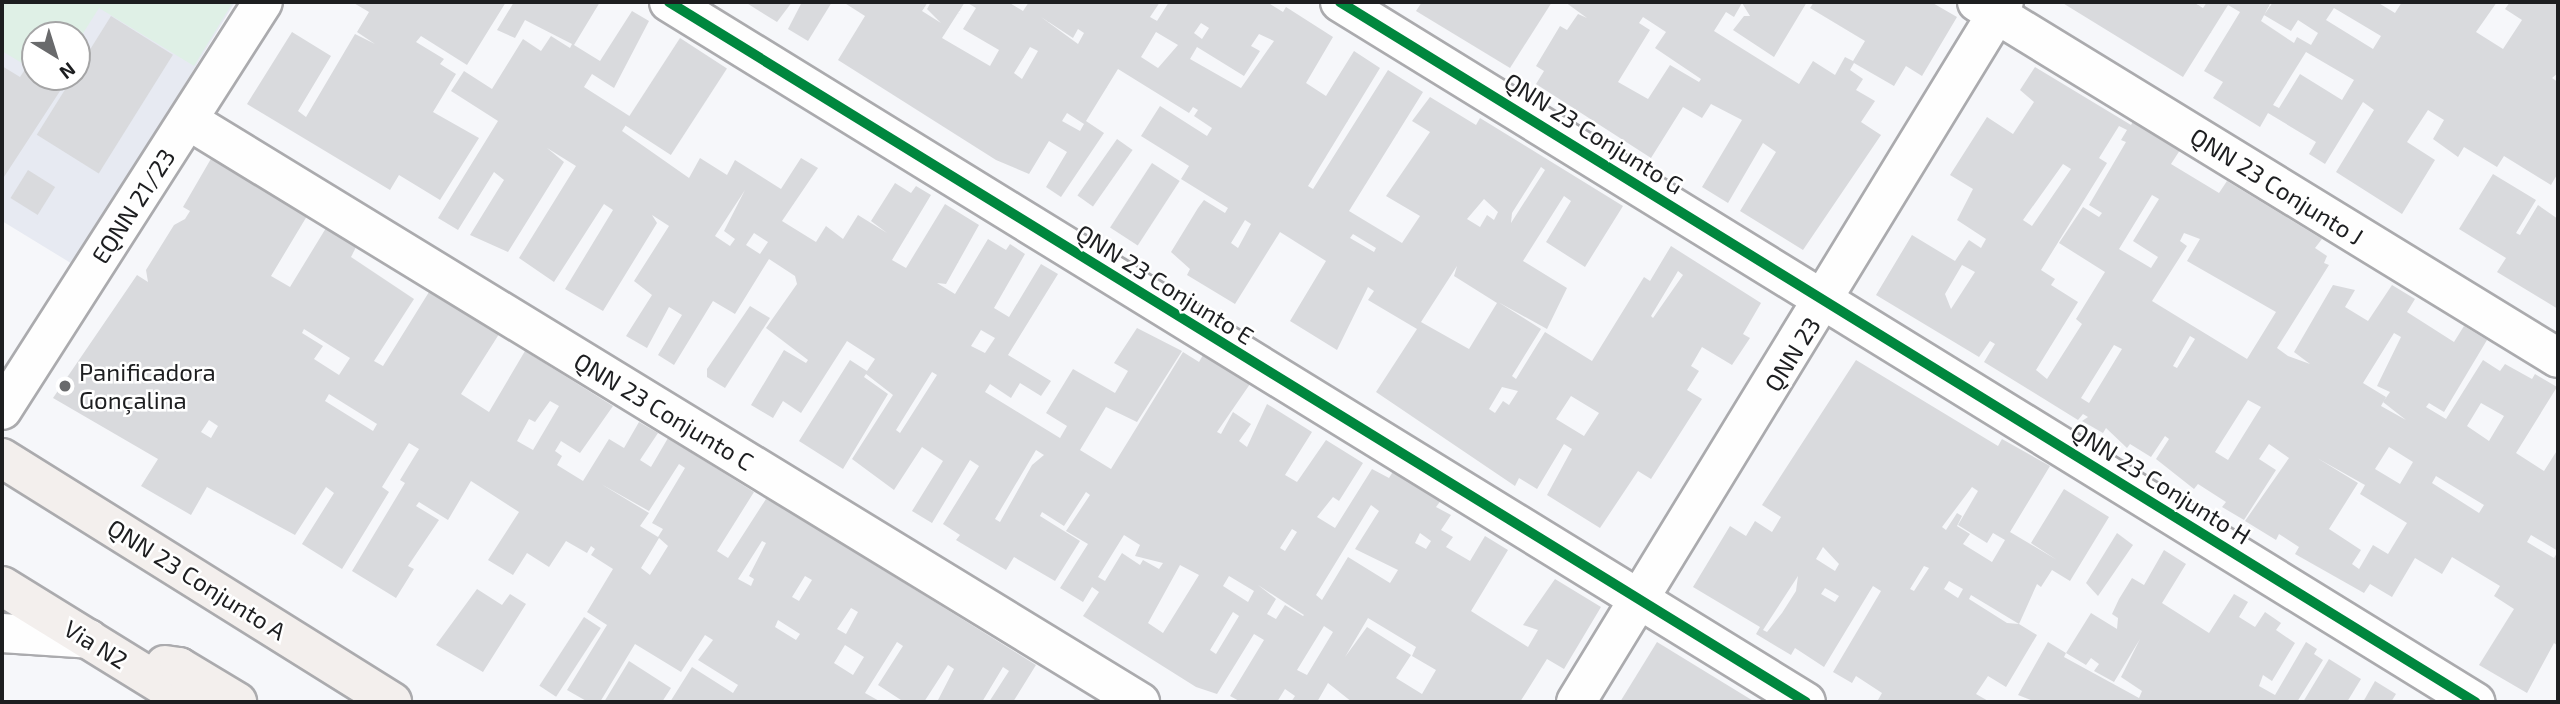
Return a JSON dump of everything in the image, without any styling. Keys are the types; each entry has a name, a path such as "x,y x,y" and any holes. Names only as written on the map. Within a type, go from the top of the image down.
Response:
{"main road":[{"name":"QNN 23 Conjunto A","path":"2,458 392,702"},
{"name":"Via N2","path":"2,586 190,702"},
{"path":"104,648 179,667 237,702"},
{"path":"347,673 370,702"}],"street":[{"name":"EQNN 21/23","path":"2,410 263,2"},
{"name":"QNN 23 Conjunto E","path":"669,2 1806,702"},
{"name":"QNN 23 Conjunto G","path":"1340,2 1826,300"},
{"name":"QNN 23","path":"1576,702 1826,300 1992,6"},
{"name":"QNN 23 Conjunto J","path":"1992,6 2558,358"},
{"name":"QNN 23 Conjunto C","path":"188,120 1140,702"},
{"name":"QNN 23 Conjunto H","path":"1826,300 2475,702"},
{"path":"2,634 104,648"}],"shaded area":[{"path":"2,2 235,2 74,265 2,221"},
{"path":"2,2 233,2 194,66 99,8 91,21 21,21 21,63 2,51"}],"building":[{"path":"352,2 506,2 467,65 421,36 416,42 444,59 440,64 456,74 433,112 479,138 440,200 399,175 390,190 247,104 292,32 331,56 298,111 306,117 355,34 375,44 357,32 369,12"},
{"path":"514,2 600,2 574,45 600,61 632,11 649,21 614,88 592,74 584,87 631,117 622,131 689,178 700,158 727,175 735,160 781,189 801,158 818,168 782,221 816,242 826,226 843,239 858,215 887,233 871,221 895,183 911,193 916,186 931,195 892,260 906,268 945,204 979,225 946,284 937,283 955,294 988,239 1006,250 1010,244 1025,254 994,308 1009,317 1041,264 1058,274 1008,355 1051,381 1041,396 1020,383 1011,398 990,384 985,392 1060,438 1067,426 1046,413 1073,369 1115,393 1128,371 1114,363 1137,328 1182,351 1137,422 1106,407 1080,450 1111,469 1183,352 1199,362 1203,355 1250,384 1217,432 1221,434 1233,412 1251,424 1239,441 1247,447 1267,404 1312,432 1285,475 1297,482 1326,440 1363,463 1339,501 1333,497 1317,517 1335,528 1372,469 1389,478 1394,470 1442,499 1436,507 1451,515 1441,530 1453,537 1446,547 1470,561 1485,536 1508,550 1471,611 1528,647 1538,630 1523,625 1555,579 1601,607 1564,669 1547,659 1520,702 1352,702 1328,683 1317,702 1291,702 1295,696 1285,689 1277,702 1241,702 1230,696 1264,640 1254,634 1217,694 1196,687 1083,616 1099,592 1092,587 1083,602 1060,588 1088,544 1066,531 1090,495 1086,492 1064,526 1042,512 1040,516 1080,541 1055,581 1014,557 1006,570 956,540 960,535 943,524 979,466 970,460 932,523 912,511 943,461 922,447 894,490 852,459 893,395 866,374 864,377 888,394 843,469 799,441 850,360 867,371 875,359 847,341 801,413 783,401 773,418 751,405 784,350 806,363 808,360 766,328 797,284 795,276 769,259 735,314 713,301 674,365 658,355 682,315 669,307 647,348 626,336 652,295 634,281 669,226 652,215 657,223 603,311 565,289 613,210 604,204 554,282 519,258 576,166 547,148 564,162 508,252 470,235 504,180 494,172 458,230 438,218 498,121 451,91 464,71 492,89 523,39 541,51 551,36 570,48 572,44 525,20 515,38 497,30","holes":["745,190 724,231 735,239 730,246 715,236","754,233 768,242 760,254 746,245","981,330 995,338 985,353 971,346","932,372 937,375 900,433 896,430","1036,450 1044,455 1032,465 1000,522 995,519","1371,505 1379,511 1355,549 1398,570 1390,583 1348,557 1322,600 1316,595","1292,529 1297,532 1285,551 1280,548","1420,533 1431,541 1426,549 1415,543","1124,535 1140,545 1135,556 1163,563 1159,569 1143,560 1140,565 1122,553 1105,581 1098,577","1180,565 1199,575 1163,633 1148,623","1229,576 1254,591 1248,602 1223,586","1258,585 1304,615 1285,605 1276,619 1267,614 1276,599","1233,612 1239,616 1216,654 1210,650","1368,618 1416,647 1412,656 1436,670 1422,694 1396,678 1411,655 1367,627 1345,657","1324,626 1333,632 1307,675 1297,670"]},
{"path":"745,2 792,2 777,22"},
{"path":"802,2 832,2 808,41 788,29"},
{"path":"843,2 928,2 922,11 941,23 927,9 931,2 965,2 942,38 990,66 999,50 963,29 976,8 966,2 1008,2 1023,11 1029,2 1160,2 1150,17 1157,21 1169,2 1267,2 1283,12 1286,7 1333,37 1306,83 1326,96 1354,51 1380,68 1308,186 1313,189 1388,70 1423,92 1349,211 1402,243 1420,216 1386,196 1430,132 1412,121 1430,97 1476,125 1480,118 1623,206 1585,267 1546,242 1571,201 1564,196 1523,261 1567,288 1547,329 1498,302 1541,329 1512,376 1516,379 1545,332 1592,361 1644,277 1650,281 1671,246 1761,303 1743,334 1750,338 1732,365 1702,347 1691,366 1699,371 1687,390 1702,399 1651,479 1638,471 1600,528 1547,495 1572,449 1564,444 1537,489 1519,478 1515,486 1376,392 1417,329 1368,300 1374,291 1368,287 1337,350 1290,321 1326,261 1280,232 1235,304 1187,275 1190,269 1171,252 1204,200 1225,213 1228,208 1181,179 1189,166 1141,136 1160,106 1207,136 1212,128 1194,116 1198,110 1193,107 1189,113 1118,69 1086,121 1104,133 1061,197 1046,187 1067,152 1049,141 1029,174 996,160 838,60 865,16","holes":["1041,17 1073,38 1078,29 1084,33 1078,44","1201,23 1209,28 1202,39 1194,33","1156,32 1178,45 1158,68 1141,57","1259,34 1274,41 1241,88 1190,59 1197,47 1244,76 1260,51 1251,46","1030,47 1038,51 1022,79 1014,73","1067,113 1084,124 1080,131 1062,121","1541,167 1545,170 1511,223 1512,213","1484,199 1498,212 1494,220 1487,215 1480,227 1467,219","1245,220 1251,224 1238,248 1231,243","1353,234 1376,248 1374,252 1350,238","1457,266 1454,276 1497,303 1469,349 1421,322","1678,271 1683,275 1653,318 1651,316","1502,387 1518,391 1509,405 1503,401 1495,413 1489,409","1571,396 1599,413 1584,436 1556,419"]},
{"path":"1422,2 1552,2 1510,68 1416,11"},
{"path":"1565,2 1807,2 1774,57 1733,30 1744,16 1750,16 1742,3 1734,17 1726,12 1714,31 1799,84 1813,61 1835,75 1845,57 1853,61 1865,41 1810,8 1814,2 1931,2 1957,17 1922,76 1906,66 1894,86 1854,63 1850,70 1863,79 1856,90 1875,101 1861,122 1881,135 1803,250 1740,211 1776,152 1763,143 1728,203 1702,187 1742,120 1711,104 1702,118 1683,107 1651,158 1536,84 1544,71 1536,66 1560,26 1567,30 1578,14 1587,18","holes":["1643,17 1666,32 1655,48 1701,79 1699,82 1670,65 1648,99 1618,82 1650,30 1639,23"]},
{"path":"2061,2 2193,2 2203,8 2207,2 2271,2 2265,14 2273,2 2377,2 2395,13 2402,2 2497,2 2476,32 2503,49 2522,20 2505,9 2510,2 2558,2 2558,73 2552,78 2558,82 2558,173 2551,185 2504,156 2497,167 2464,147 2458,157 2433,139 2444,120 2428,110 2407,142 2435,160 2402,214 2336,172 2374,110 2363,102 2325,164 2309,154 2316,142 2268,113 2260,127 2213,98 2223,82 2204,71 2240,12 2228,5 2183,77","holes":["2334,8 2381,36 2373,49 2326,20","2264,15 2291,31 2298,20 2318,33 2311,45 2297,37 2294,43 2261,21","2306,52 2354,80 2342,100 2300,74 2279,108 2273,105"]},
{"path":"111,16 173,55 99,173 37,135 64,91 91,91 91,48"},
{"path":"680,38 727,68 671,155 624,124"},
{"path":"2,66 20,77 21,91 60,91 2,180"},
{"path":"2035,67 2131,125 2135,118 2182,147 2171,164 2219,193 2227,181 2322,239 2315,248 2327,256 2324,263 2329,265 2277,348 2288,356 2310,364 2294,352 2333,285 2355,290 2345,307 2368,321 2392,285 2415,299 2407,312 2454,342 2464,326 2487,340 2444,412 2429,403 2426,407 2446,419 2483,360 2500,371 2505,364 2532,379 2535,374 2557,387 2516,453 2544,471 2558,449 2558,551 2558,646 2554,643 2527,693 2479,665 2514,609 2494,596 2500,586 2452,557 2442,574 2415,558 2392,597 2370,584 2364,593 2295,554 2299,547 2279,534 2276,540 2245,521 2289,458 2269,444 2259,459 2276,470 2244,520 2222,507 2226,502 2198,484 2194,489 2156,459 2169,439 2165,436 2151,457 2130,444 2127,448 2106,428 2103,433 2082,421 2088,417 2083,414 2078,420 1984,362 1995,344 1990,341 1979,357 1876,295 1912,235 1955,261 1969,240 1981,248 1986,239 1957,220 1973,189 1950,175 1987,117 2013,134 2034,102 2020,90","holes":["2119,126 2127,130 2121,140 2126,142 2089,205 2102,213 2099,217 2083,207 2059,243 2105,272 2076,319 2082,324 2047,379 2036,370 2078,302 2051,285 2055,279 2041,270 2107,163 2099,158","2063,164 2071,169 2032,226 2023,220","2152,195 2159,199 2133,241 2158,257 2151,268 2119,249","2184,233 2200,239 2187,261 2276,312 2247,359 2152,301 2187,246 2180,241","1962,265 1975,272 1951,309 1945,294","2394,333 2401,337 2377,386 2390,392 2384,400 2386,397 2363,383","2190,336 2195,339 2177,368 2173,366","2114,345 2122,349 2089,403 2081,398","2248,400 2261,407 2228,460 2215,452","2383,402 2406,420 2381,406","2481,403 2504,416 2489,441 2467,426","2389,447 2413,462 2400,484 2375,469","2317,458 2365,485 2360,494 2407,523 2388,554 2373,545 2359,569 2352,564 2361,550 2329,529 2358,483","2436,476 2484,505 2479,513 2432,483","2531,535 2558,551 2554,558 2527,542"]},
{"path":"1117,139 1133,150 1093,206 1077,196"},
{"path":"212,157 307,216 271,276 290,287 326,228 356,247 351,257 414,299 374,361 383,366 429,292 450,305 453,301 501,331 461,394 489,412 525,351 613,406 580,453 561,441 555,451 562,456 557,465 583,481 609,439 624,448 639,422 658,433 640,460 651,467 668,438 754,492 717,551 728,558 766,499 1036,665 1013,702 989,702 1009,671 1003,667 982,702 937,702 954,669 948,665 924,702 904,702 878,685 903,646 897,642 865,693 881,702 670,702 692,667 733,693 738,685 698,660 713,640 705,635 681,672 635,644 600,702 588,702 567,690 607,625 587,612 613,569 591,555 595,549 591,546 587,553 566,541 549,567 527,553 513,575 488,560 519,512 471,481 448,520 419,502 416,506 439,520 408,566 414,569 396,598 352,571 405,483 400,480 419,449 409,443 382,487 389,492 342,569 302,544 334,493 326,487 295,535 207,487 191,515 141,486 158,459 53,398 137,275 148,282 146,270 174,225 185,219 190,211 183,207","holes":["304,329 350,358 339,375 314,359 323,346 302,333","329,394 377,424 373,431 325,401","550,401 559,406 533,450 517,441 529,419 535,422","209,420 218,426 211,438 201,432","679,464 685,468 652,523 663,529 658,537 640,526 649,513 601,484 649,511","659,538 668,546 650,575 641,568","762,541 766,543 749,576 754,579 751,586 738,579","805,576 812,580 799,601 792,597","851,608 858,612 846,634 837,629","778,620 800,634 796,640 775,627","845,645 864,657 853,675 834,663"]},
{"path":"1152,163 1180,181 1138,246 1110,228"},
{"path":"28,170 55,187 38,215 11,198"},
{"path":"2493,174 2536,200 2516,233 2520,235 2538,205 2558,219 2558,309 2497,272 2506,258 2459,229"},
{"path":"750,306 770,318 725,388 707,377 707,369"},
{"path":"1856,360 1998,446 2002,439 2050,466 2010,532 2057,560 2031,543 2064,489 2109,517 2070,581 2052,570 2041,587 2037,584 2019,624 2037,635 2006,687 1988,676 1976,694 1990,702 1882,702 1878,700 1882,693 1856,676 1852,683 1833,672 1881,591 1873,586 1824,667 1795,648 1791,655 1756,634 1760,627 1693,587 1730,526 1746,536 1755,521 1772,532 1781,517 1762,505","holes":["1972,487 1978,491 1958,525 1987,543 1993,533 2005,540 1992,562 1963,544 1970,534 1957,526 1962,516 1957,513 1946,530 1942,527","1823,547 1839,564 1835,571 1816,559","1924,566 1929,568 1914,591 1910,589","1798,576 1796,591 1767,632 1763,630","1949,581 1963,589 1958,598 1944,589","1825,588 1839,596 1835,602 1821,594","1971,595 2019,624 2007,623 1969,599"]},
{"path":"2117,533 2133,545 2098,596 2086,583"},
{"path":"2164,550 2186,564 2162,603 2209,633 2234,594 2248,602 2239,617 2255,627 2265,612 2281,623 2276,630 2295,643 2272,681 2263,675 2259,686 2275,695 2306,642 2317,649 2314,654 2323,660 2297,702 2036,702 2018,695 2048,642 2066,653 2091,613 2117,629 2118,618 2112,614 2119,599 2132,578 2144,585","holes":["2140,639 2121,677 2142,691 2139,698 2064,657 2066,653 2086,665 2091,658 2099,664 2094,671 2114,682"]},
{"path":"477,589 502,605 510,594 526,604 483,672 436,645"},
{"path":"584,617 601,628 556,697 539,686"},
{"path":"1657,642 1755,702 1620,702"},
{"path":"2329,659 2361,679 2347,702 2303,702"},
{"path":"629,661 671,688 662,702 604,702"},
{"path":"2375,681 2396,694 2391,702 2363,702"}],"cycle path":[{"path":"669,2 1806,702"},
{"path":"1340,2 2475,702"}],"place":[{"name":"Panificadora Gonçalina","path":"65,386"}]}
